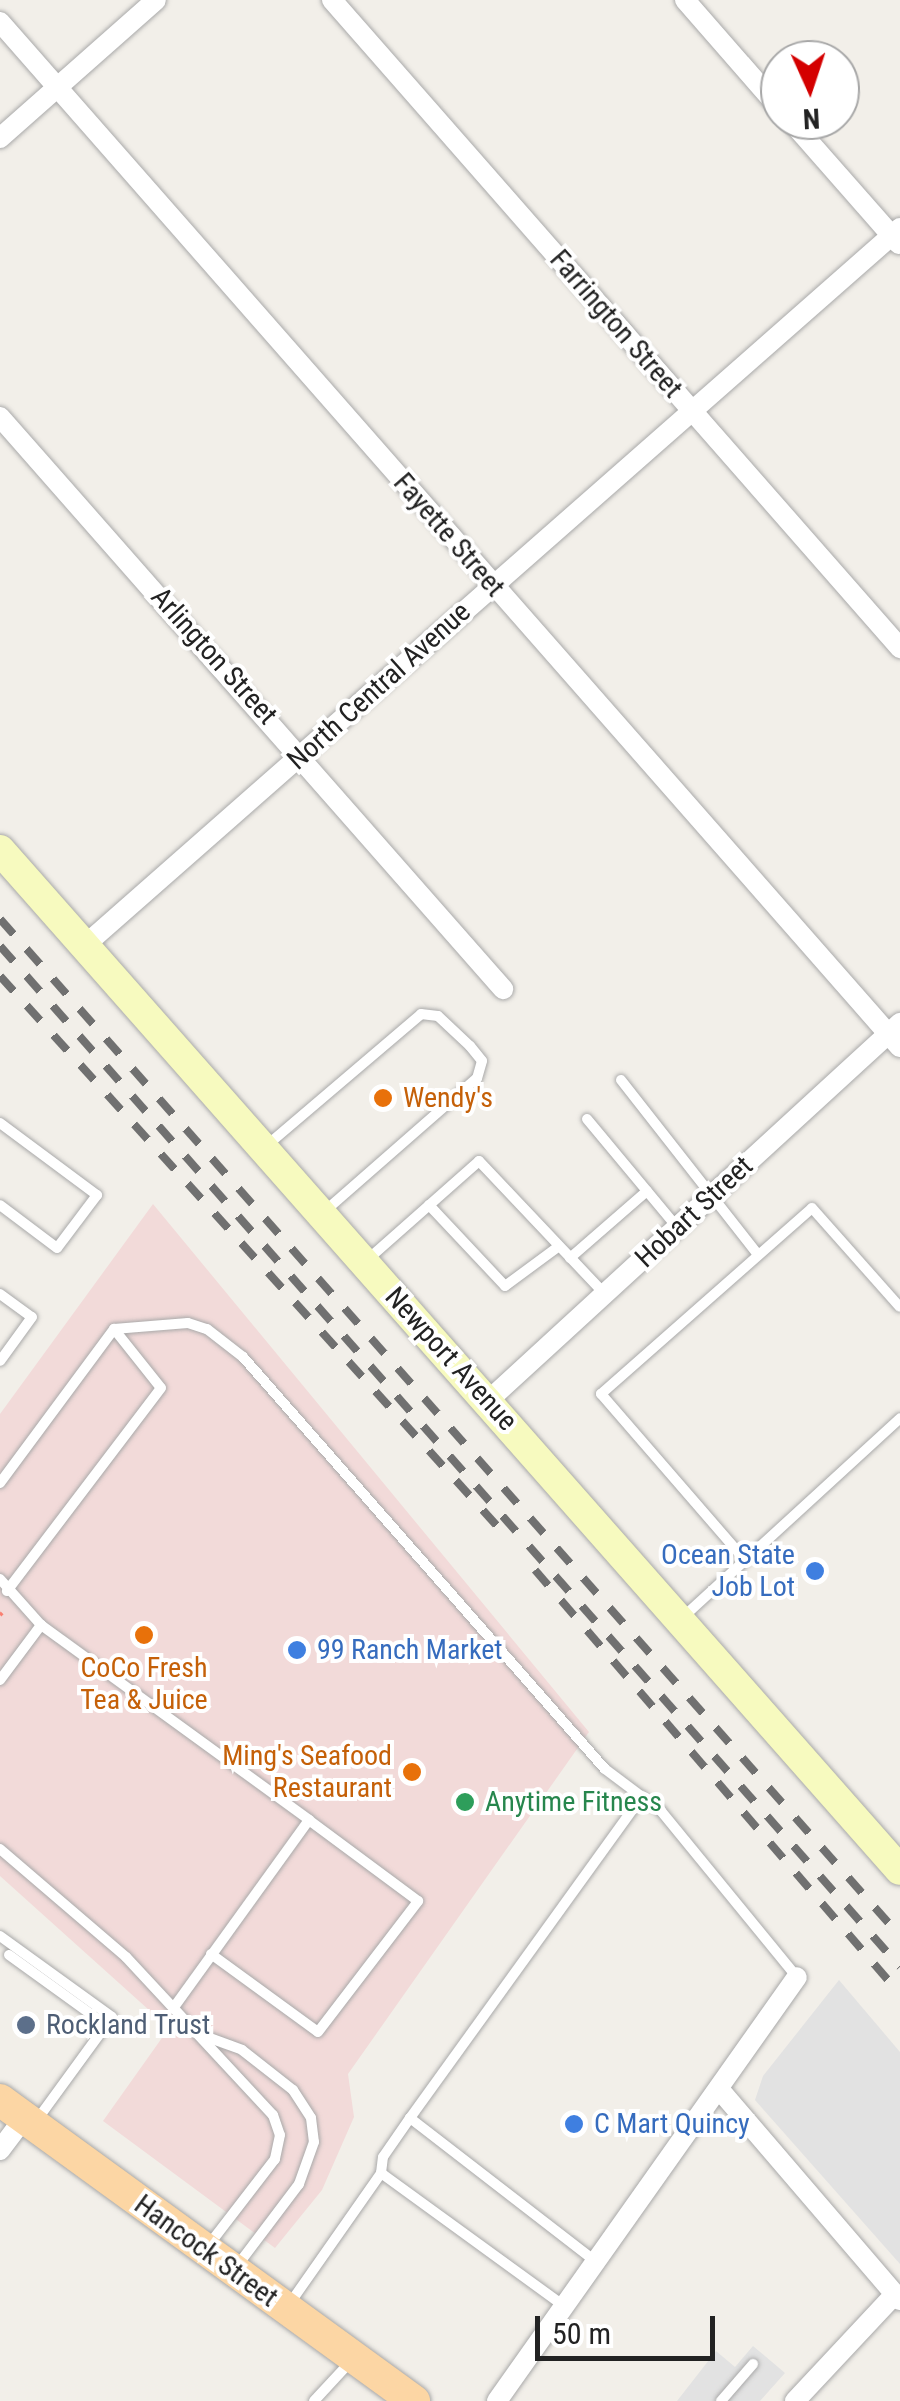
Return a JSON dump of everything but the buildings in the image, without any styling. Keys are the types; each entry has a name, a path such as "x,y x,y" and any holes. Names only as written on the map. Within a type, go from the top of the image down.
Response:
{"main road":[{"name":"Newport Avenue","path":"0,850 900,1870"},
{"name":"Hancock Street","path":"19,2114 414,2401"}],"street":[{"path":"0,138 156,0"},
{"name":"Farrington Street","path":"332,0 900,648"},
{"path":"685,0 760,85"},
{"name":"Fayette Street","path":"0,22 493,585 896,1034"},
{"path":"808,140 897,237"},
{"name":"North Central Avenue","path":"84,946 692,409 897,237"},
{"name":"Arlington Street","path":"0,417 302,754 503,989"},
{"name":"Hobart Street","path":"489,1400 712,1195 896,1034"},
{"path":"497,2401 797,1976"},
{"path":"719,2090 898,2297 796,2401"},
{"path":"0,2150 19,2114"}],"lane":[{"path":"264,1148 421,1014 438,1016 470,1046 482,1061 477,1078 322,1213"},
{"path":"621,1080 758,1255"},
{"path":"587,1119 677,1228"},
{"path":"0,1123 97,1194 58,1248 0,1205"},
{"path":"366,1262 478,1161 604,1294"},
{"path":"570,1258 647,1191"},
{"path":"429,1205 506,1286 559,1246"},
{"path":"745,1560 602,1394 812,1208 900,1307"},
{"path":"0,1294 32,1317 0,1361"},
{"path":"0,1483 114,1329 188,1323 243,1357 605,1769 661,1810 797,1976"},
{"path":"7,1591 162,1388 114,1329"},
{"path":"680,1620 900,1418"},
{"path":"0,1579 41,1625 418,1901 318,2032 211,1954"},
{"path":"0,1680 41,1625"},
{"path":"286,2309 382,2173 383,2156 642,1796"},
{"path":"175,2006 308,1820"},
{"path":"0,1850 206,2036 220,2065 262,2100 280,2135 274,2160 204,2251"},
{"path":"0,1936 109,2021"},
{"path":"9,1955 109,2021"},
{"path":"19,2114 109,2021"},
{"path":"206,2036 242,2050 293,2090 311,2118 314,2142 299,2184 233,2270"},
{"path":"410,2118 596,2262"},
{"path":"382,2173 564,2306"},
{"path":"314,2401 354,2358"},
{"path":"721,2401 753,2364"}],"shaded area":[{"path":"153,1204 589,1732 348,2074 354,2117 322,2190 275,2248 103,2121 169,2028 0,1876 0,1414"},
{"path":"839,1980 900,2052 900,2264 755,2100 763,2076"},
{"path":"753,2346 785,2373 760,2401 677,2401 716,2351 735,2367"}],"railway":[{"path":"0,919 900,1936"},
{"path":"0,946 900,1967"},
{"path":"0,976 499,1528"},
{"path":"535,1570 900,1994"}],"place":[{"name":"Wendy's","path":"383,1098"},
{"name":"Ocean State Job Lot","path":"815,1571"},
{"name":"CoCo Fresh Tea & Juice","path":"144,1635"},
{"name":"99 Ranch Market","path":"297,1650"},
{"name":"Ming's Seafood Restaurant","path":"412,1772"},
{"name":"Anytime Fitness","path":"465,1802"},
{"name":"Rockland Trust","path":"26,2025"},
{"name":"C Mart Quincy","path":"574,2124"}]}
